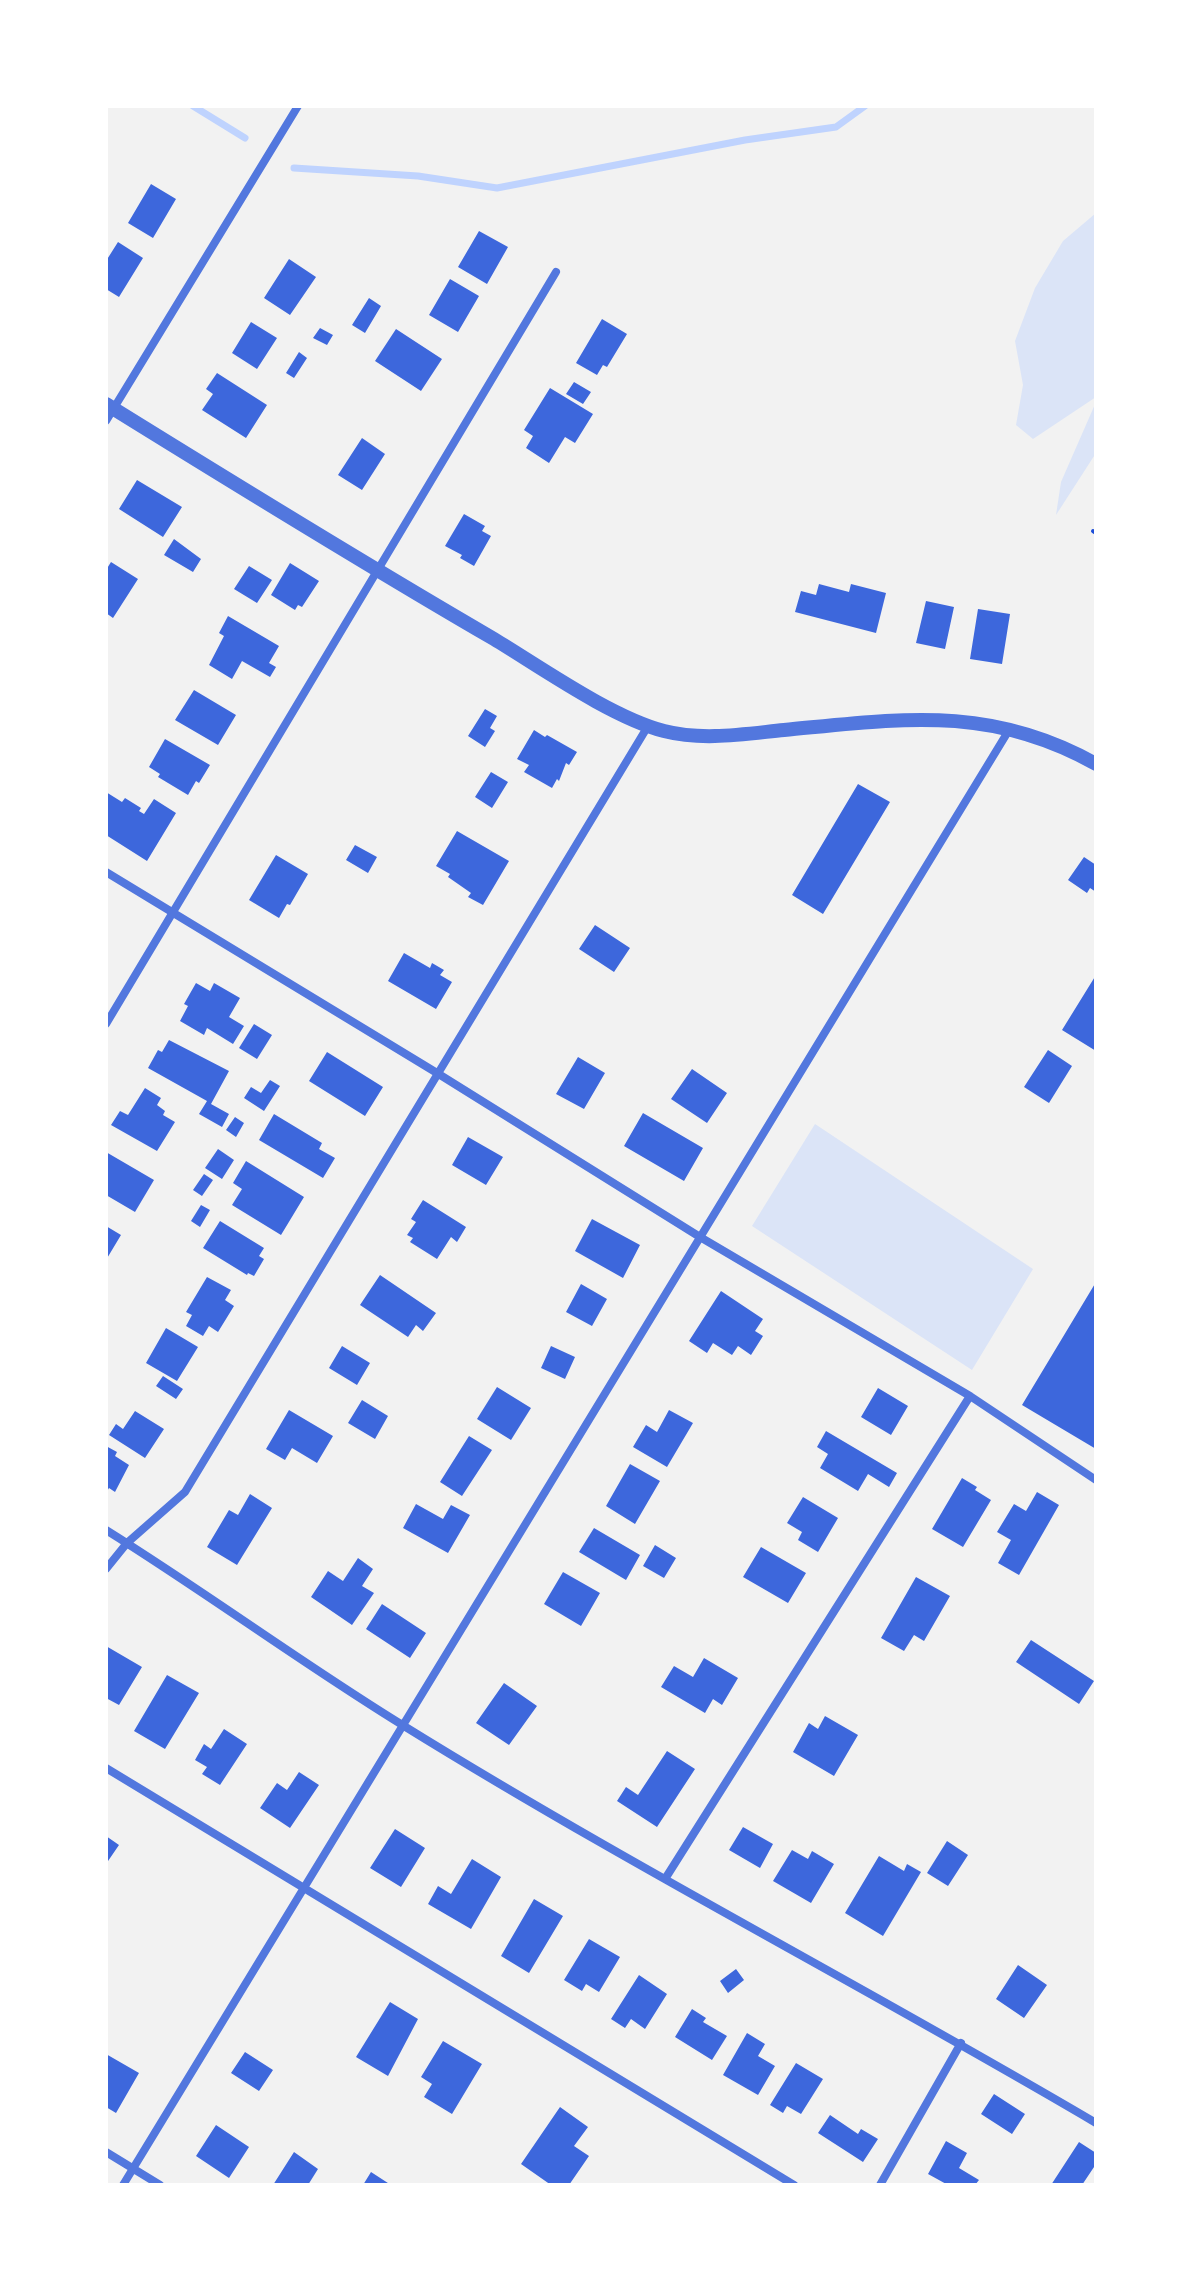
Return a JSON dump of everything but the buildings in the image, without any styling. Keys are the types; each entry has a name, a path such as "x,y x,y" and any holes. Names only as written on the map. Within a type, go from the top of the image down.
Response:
{"street":[{"path":"298,106 108,411 602,703 648,726 666,732 707,737 898,719 951,720 1009,729 1052,742 1096,764"},
{"path":"106,1024 556,272"},
{"path":"106,1569 127,1543 185,1492 648,726"},
{"path":"123,2185 1009,729"},
{"path":"106,872 700,1237 970,1396 1096,1480"},
{"path":"665,1879 970,1396"},
{"path":"106,1530 403,1726 665,1879 961,2043 1096,2123"},
{"path":"106,1768 794,2185"},
{"path":"880,2185 961,2043"},
{"path":"106,2152 160,2185"}],"shaded area":[{"path":"1096,213 1096,397 1033,439 1016,425 1023,385 1015,341 1035,288 1063,241"},
{"path":"1096,402 1096,453 1056,515 1061,482"},
{"path":"815,1124 1033,1269 972,1370 752,1226"}],"waterway":[{"path":"193,106 245,138"},
{"path":"294,168 418,176 497,188 745,140 836,127 865,106"}]}
